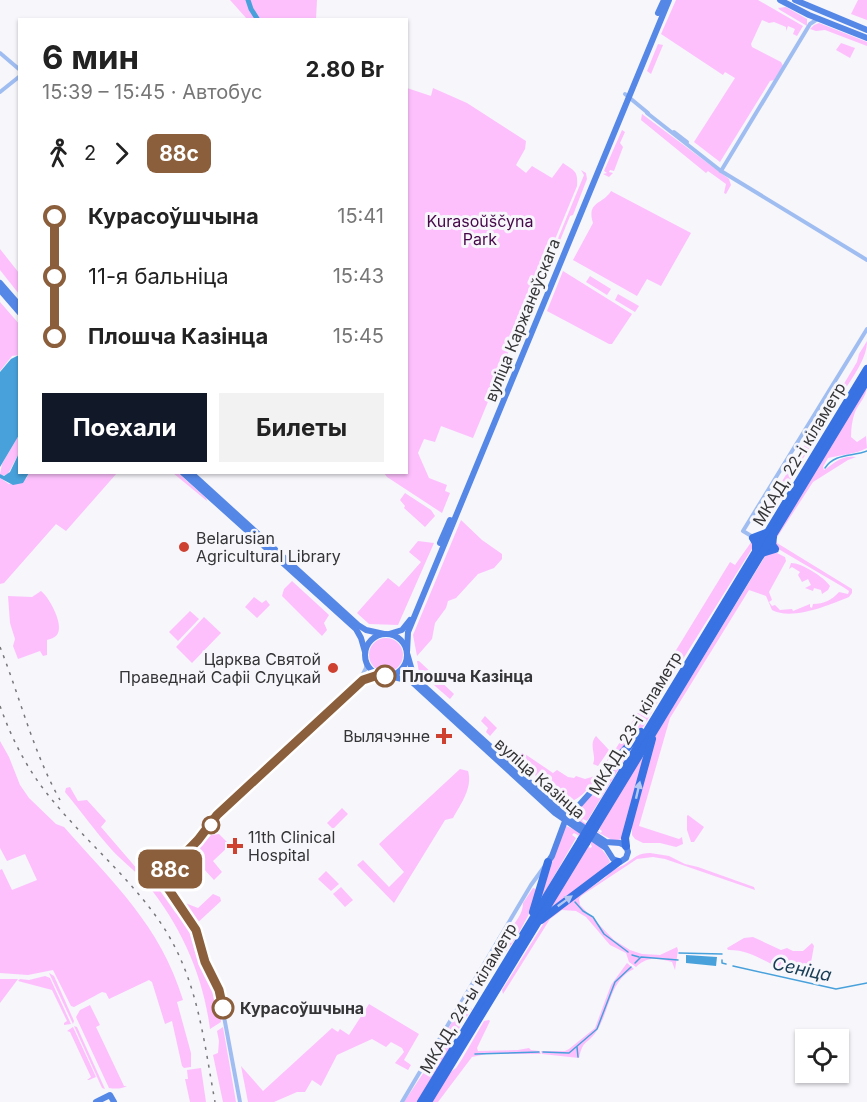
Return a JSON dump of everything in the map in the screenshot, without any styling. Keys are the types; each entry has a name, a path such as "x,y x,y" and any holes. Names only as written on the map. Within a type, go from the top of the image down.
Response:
{"highway":[{"name":"МКАД, 22-і кіламетр","path":"758,554 867,369"},
{"name":"МКАД, 22-і кіламетр","path":"771,532 867,380"},
{"path":"771,532 775,549 758,554 753,538 771,532"},
{"name":"МКАД, 23-і кіламетр","path":"542,909 758,554"},
{"path":"618,759 657,719"},
{"path":"626,846 640,778 657,719"},
{"path":"529,929 548,862"},
{"path":"529,929 618,862"},
{"path":"531,885 540,891"},
{"name":"МКАД, 24-ы кіламетр","path":"421,1102 542,909"},
{"name":"МКАД, 24-ы кіламетр","path":"428,1102 529,929"}],"main road":[{"name":"вуліца Каржанеўскага","path":"407,653 408,632 664,0"},
{"name":"вуліца Каржанеўскага","path":"387,634 402,630 409,622 626,96 669,0"},
{"path":"780,0 809,15 867,38"},
{"path":"795,0 867,30"},
{"path":"0,283 18,304"},
{"path":"0,290 18,311"},
{"path":"184,474 213,497 358,625 366,630 387,634 401,641 407,653 403,667 397,673 389,676 378,675 371,670 356,629 213,497 192,474"},
{"path":"365,652 371,640 387,634"},
{"name":"вуліца Казінца","path":"407,653 416,679 559,808 565,818 603,840 626,846"},
{"name":"вуліца Казінца","path":"389,676 411,681 565,818 604,846 618,862"},
{"path":"565,818 618,759"},
{"path":"548,862 565,818 618,759"},
{"path":"559,808 566,809 574,806"},
{"path":"610,853 615,844"},
{"path":"618,862 626,858 628,852 626,846"},
{"path":"96,1102 111,1100"}],"street":[{"path":"809,15 810,24"},
{"path":"721,171 810,24 819,18"},
{"path":"0,53 18,68"},
{"path":"0,92 18,78"},
{"path":"626,96 690,144 721,171 867,260"},
{"path":"753,538 743,531 867,329"},
{"path":"160,877 195,840 209,820 362,678 366,661"},
{"path":"160,877 198,840 207,825 217,815 363,680 378,675"},
{"path":"402,1102 526,893 548,862"},
{"path":"160,877 196,930 208,972 219,990 240,1102"}],"green space":[{"path":"230,0 317,0 316,18 246,18"},
{"path":"676,0 758,0 803,26 797,36 793,34 795,29 788,26 786,31 786,27 762,20 751,44 752,47 781,62 783,66 774,80 770,81 720,162 694,142 735,78 725,72 723,75 661,34"},
{"path":"858,0 867,0 867,20 851,14"},
{"path":"786,7 807,19 807,26 778,8"},
{"path":"819,23 867,42 867,46 825,30 810,29"},
{"path":"841,43 855,48 850,58 836,50"},
{"path":"658,44 663,45 651,74 647,71"},
{"name":"Kurasoŭščyna Park","path":"408,88 431,96 433,88 467,103 526,141 525,149 516,165 526,173 532,166 552,178 563,163 576,174 577,186 473,438 441,426 435,442 424,439 418,453 429,478 447,485 445,491 450,493 442,513 385,474 408,474"},
{"path":"642,114 729,179 731,185 726,194 724,193 726,184 708,171 706,173 641,120"},
{"path":"622,130 625,132 620,143 623,147 614,171 609,172 613,173 609,177 603,174 607,173 604,171"},
{"path":"581,170 586,173 587,179 555,253 557,256 555,261 550,258 584,175"},
{"path":"611,191 691,233 661,286 647,279 637,296 573,260 593,223 591,216 594,207"},
{"path":"0,249 18,272 18,293 0,270"},
{"path":"563,271 632,314 612,344 547,311"},
{"path":"590,276 611,289 607,295 586,282"},
{"path":"618,294 639,306 635,312 615,300"},
{"path":"0,302 18,323 18,355 12,356 0,371"},
{"path":"867,341 862,361 842,394 839,392"},
{"path":"867,386 854,415 851,437 857,442 866,436 867,448 828,458 823,467 824,470 842,458 856,457 813,482 776,539 777,543 852,589 852,593 849,597 821,608 790,614 772,610 766,596 749,590 670,718 639,826 679,839 682,837 683,844 676,847 660,843 643,843 635,839 632,835 632,825 652,741 767,553 775,552 785,557 786,561 769,592 772,600 769,602 772,606 775,605 780,610 792,609 793,611 810,604 812,608 813,604 828,601 839,592 848,594 849,591 843,587 775,547 773,541"},
{"path":"811,435 816,437 770,513 765,513 764,510"},
{"path":"18,437 18,455 8,474 2,476 0,474 2,464"},
{"path":"28,474 116,474 66,531 56,524 4,583 0,584 0,478 9,484 26,479"},
{"path":"174,474 179,474 207,501"},
{"path":"405,493 431,510 435,516 425,527 404,508 400,500"},
{"path":"461,520 482,540 502,554 502,559 494,568 478,574 456,598 448,601 446,608 435,623 432,639 417,656 413,635"},
{"path":"418,541 434,543 398,625 369,624 357,613 388,578 399,587 421,562 409,552"},
{"path":"754,541 753,547 644,726 618,754 616,753 615,750 730,562 735,565"},
{"path":"791,563 801,565 818,575 830,586 828,590 822,594 821,590 814,588 813,591 805,588 811,585 808,579 802,582 798,575 800,572 792,567 789,569"},
{"path":"292,581 329,615 324,623 327,630 322,636 282,596 284,589"},
{"path":"41,591 55,612 59,632 55,637 47,640 47,655 43,656 40,651 18,659 13,646 15,639 10,623 8,596 32,597"},
{"path":"254,597 262,603 266,600 270,605 257,618 245,607"},
{"path":"190,611 199,619 178,641 169,632"},
{"path":"204,617 221,633 192,663 176,647"},
{"path":"386,638 398,643 403,655 398,667 386,672 374,667 369,655 374,643"},
{"path":"417,661 454,694 450,699 419,672"},
{"path":"485,716 497,728 490,736 486,732 488,728 481,721"},
{"path":"596,736 609,750 598,766 593,764 593,743"},
{"path":"0,741 20,785 29,798 56,824 64,827 118,887 162,949 183,1000 177,1002 191,1053 191,1067 182,1066 172,1021 165,1024 152,982 149,980 109,999 106,993 102,992 74,1007 71,1006 53,970 28,975 0,973 0,870 2,869 12,890 37,880 25,854 7,861 0,848"},
{"path":"634,744 587,821 583,819 582,821 601,833 602,831 598,828 646,747 622,839 614,841 575,820 573,815"},
{"path":"522,752 553,773 557,770 568,777 576,776 585,779 595,776 611,755 584,793 571,801 564,801 517,759"},
{"path":"460,769 468,771 469,777 468,789 463,801 453,818 445,820 394,903 357,865 363,860 389,887 404,872 379,844"},
{"path":"70,787 78,801 87,800 106,821 101,827 138,870 143,867 175,912 186,922 194,936 210,982 216,991 221,1022 210,1029 196,970 180,934 147,884 111,849 65,792 66,788"},
{"path":"342,808 348,814 333,829 327,823"},
{"path":"688,815 704,827 694,842 691,842 687,830"},
{"path":"566,826 592,840 603,850 610,862 588,883 547,910 586,844 592,847 590,842 574,833 572,835 576,838 541,897 562,831"},
{"path":"219,834 230,845 213,861 222,872 214,880 191,855 211,835"},
{"path":"650,853 669,856 685,864 754,887 755,890 665,859 653,857 637,859 581,896 580,905 614,940 630,950 642,954 660,955 677,947 675,970 672,962 657,959 645,961 636,967 629,962 626,953 610,945 586,917 576,911 562,910 550,919 503,994 502,990 547,918 614,870 637,856"},
{"path":"326,871 339,884 331,891 318,879"},
{"path":"341,887 353,900 345,907 333,894"},
{"path":"533,888 536,889 537,894 516,938 491,972 482,974 490,970 505,946 501,941 518,918 523,903"},
{"path":"213,894 220,897 221,901 195,925 182,905 185,903 198,908"},
{"path":"753,937 781,950 787,948 793,951 803,951 812,943 814,946 810,968 800,974 791,972 756,956 727,948 744,938"},
{"path":"627,963 634,969 619,981 601,1024 584,1045 579,1058 542,1054 541,1051 565,1051 595,1028 611,985"},
{"path":"49,973 54,976 74,1021 73,1024"},
{"path":"45,976 50,978 71,1024 64,1025 67,1021 52,990 18,981"},
{"path":"0,979 18,979 0,1003"},
{"path":"369,1004 419,1034 404,1060 411,1065 408,1070 395,1063 404,1052 402,1048 391,1042 386,1047 372,1039 337,1055 321,1086 312,1080 305,1092 297,1092 274,1102 248,1102 241,1066 263,1091 332,1028 338,1032 340,1029 349,1035"},
{"path":"463,1004 472,1009 452,1039 450,1048 417,1102 404,1102 436,1054 434,1052"},
{"path":"90,1005 100,1025 96,1027 124,1086 127,1086 125,1087 109,1088 76,1017 80,1010"},
{"path":"489,1020 477,1048 478,1051 529,1048 541,1054 486,1054 472,1057 438,1102 430,1102 445,1076 456,1068 462,1059 484,1021"},
{"path":"74,1026 77,1027 105,1089 102,1088"},
{"path":"73,1027 96,1077 89,1080 87,1080 91,1077 70,1032 67,1031"},
{"path":"223,1027 236,1102 223,1102 213,1055 218,1053 217,1031"},
{"path":"201,1068 206,1102 190,1102 185,1079 188,1079 187,1070"}],"water":[{"path":"18,356 18,437 0,467 0,372 11,359"},
{"path":"18,455 18,474 28,474 23,483 13,485 0,478 0,474 4,476 10,472"},
{"path":"686,955 717,957 716,966 686,963"}],"waterway":[{"path":"248,0 257,18"},
{"path":"825,468 834,460 867,451"},
{"path":"575,902 593,917 604,934 628,952"},
{"path":"679,953 722,954"},
{"path":"632,955 639,957"},
{"name":"Сеніца","path":"635,963 641,957 678,960"},
{"name":"Сеніца","path":"722,960 722,963 726,964"},
{"name":"Сеніца","path":"733,966 836,989 867,983"},
{"name":"Сеніца","path":"543,1052 569,1053 597,1029 615,982 631,967"},
{"path":"577,1047 578,1057"},
{"name":"Сеніца","path":"475,1054 539,1052"}],"railway":[{"path":"0,647 34,744 60,800"},
{"path":"0,706 19,750 38,781 59,809 137,892 176,948 198,1012 215,1102"}],"bus line":[{"name":"88с","path":"223,1008 219,990 208,972 196,930 161,878 198,840 217,815 363,680 370,676 385,676"}],"place":[{"name":"Belarusian Agricultural Library","path":"184,547"},
{"name":"Царква Святой Праведнай Сафіі Слуцкай","path":"333,668"},
{"name":"Плошча Казінца","path":"385,676"},
{"name":"Вылячэнне","path":"444,736"},
{"name":"11th Clinical Hospital","path":"235,846"},
{"name":"Курасоўшчына","path":"223,1008"}]}
